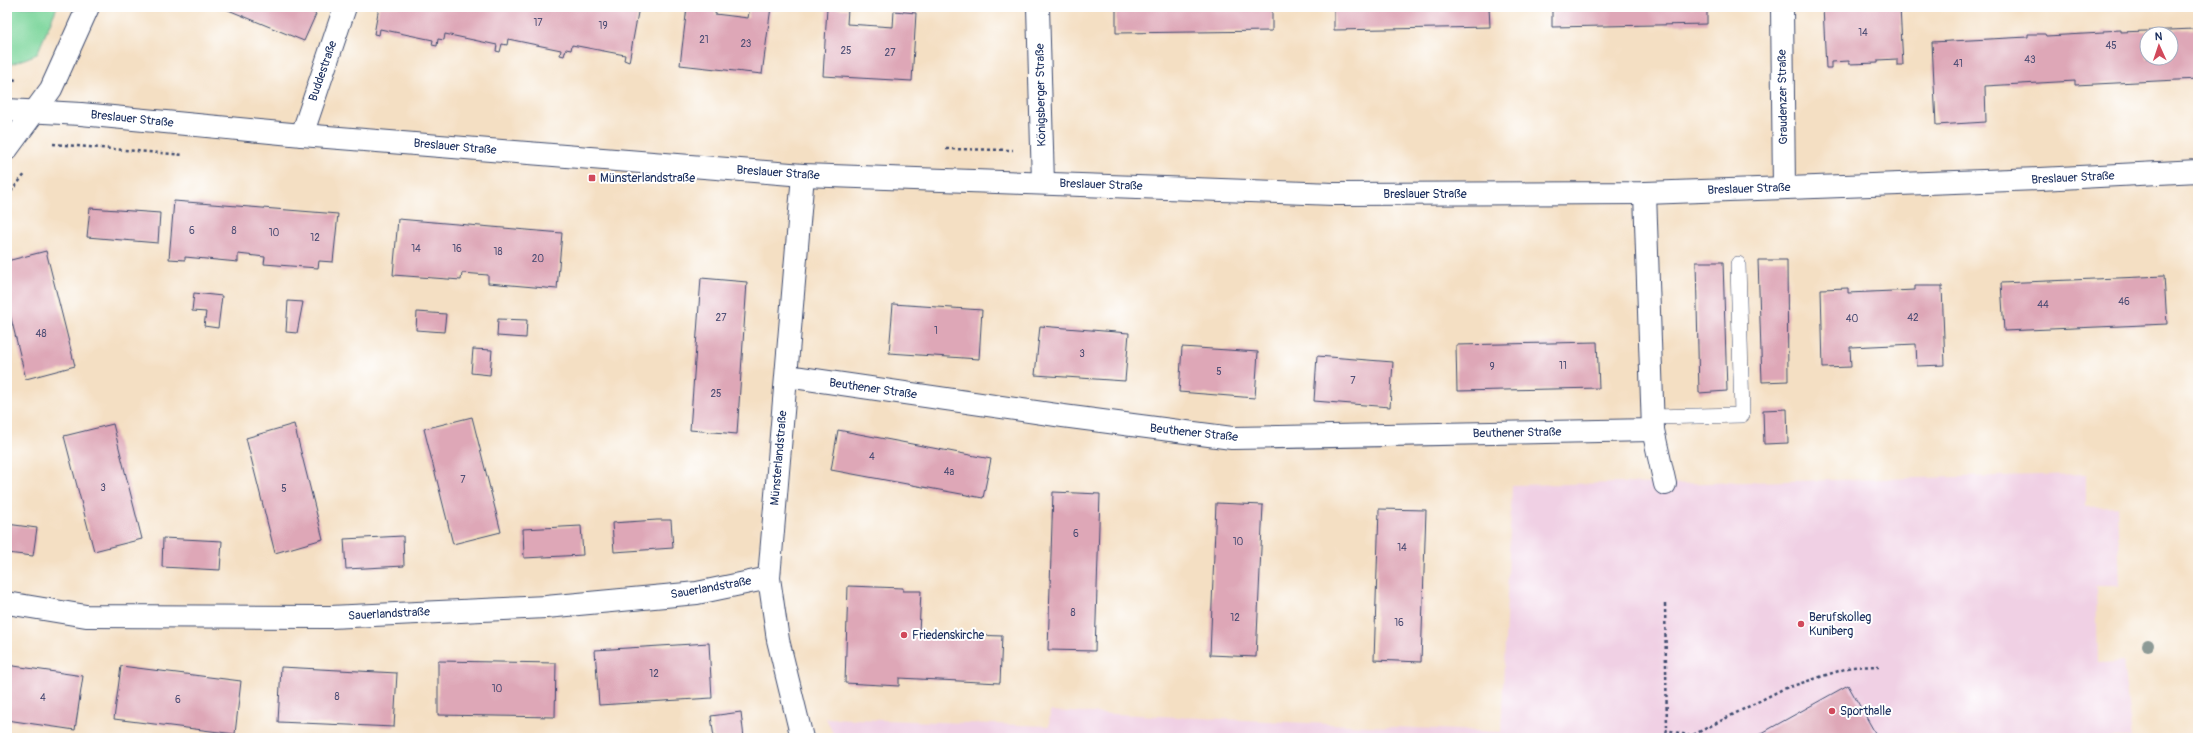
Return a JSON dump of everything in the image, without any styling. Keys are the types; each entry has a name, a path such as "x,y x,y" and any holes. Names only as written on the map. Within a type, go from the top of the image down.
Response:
{"street":[{"path":"7,149 36,112 51,89 88,7"},
{"name":"Buddestraße","path":"302,135 345,7"},
{"name":"Königsberger Straße","path":"1038,7 1043,183"},
{"name":"Graudenzer Straße","path":"1782,7 1784,188"},
{"name":"Breslauer Straße","path":"7,110 81,114 302,135 803,175 1334,194 1645,193 2198,172"},
{"name":"Münsterlandstraße","path":"802,738 778,640 769,578 803,175"},
{"path":"1645,193 1652,423 1665,484"},
{"name":"Beuthener Straße","path":"787,376 1055,415 1232,438 1652,423"},
{"name":"Sauerlandstraße","path":"7,603 86,616 330,617 546,607 697,593 769,578"}],"lane":[{"path":"1652,423 1742,415 1738,264"},
{"path":"802,738 807,738"}],"path":[{"path":"50,143 81,114"},
{"path":"7,196 31,166"},
{"path":"1664,738 1667,730 1665,604"},
{"path":"1667,730 1691,736 1783,689 1851,667 1879,666"}],"shaded area":[{"name":"Berufskolleg Kuniberg","path":"2086,474 2086,507 2117,506 2120,586 2096,586 2098,663 2123,662 2132,738 835,738 826,718 1049,726 1050,711 1501,732 1512,485 1623,483 1665,484"}],"green space":[{"path":"7,7 57,7 37,54 7,66"}],"building":[{"path":"221,7 282,7 293,11 295,7 300,7 316,14 304,41"},
{"path":"379,7 639,7 629,62 624,60 625,55 572,45 571,50 566,49 564,56 560,55 561,50 508,39 507,45 502,44 500,52 496,51 497,45 445,34 444,40 438,39 437,46 432,45 433,40 380,29 379,35 374,34"},
{"path":"687,7 716,7 715,14 748,18 750,7 771,7 762,74 680,65"},
{"path":"1116,7 1272,7 1272,31 1116,33"},
{"path":"1334,7 1489,7 1490,27 1334,30"},
{"path":"1552,7 1707,7 1707,24 1552,27"},
{"path":"1823,7 1900,7 1903,65 1897,65 1897,59 1878,60 1878,63 1849,64 1849,61 1831,62 1831,68 1826,68"},
{"path":"827,8 848,9 847,24 893,27 894,11 916,13 912,81 823,76"},
{"path":"2195,26 2198,26 2198,79 2075,85 2075,81 1985,86 1986,122 1936,125 1932,42 2028,37 2028,34 2045,34 2046,36 2103,33 2103,31 2121,30 2121,32 2139,31 2139,66 2179,66 2179,30 2194,29"},
{"path":"174,201 338,214 333,262 319,261 318,268 264,264 265,257 238,254 238,262 185,257 185,260 169,259"},
{"path":"90,208 160,213 158,243 87,237"},
{"path":"398,219 562,233 557,289 488,283 488,275 462,273 461,280 393,275"},
{"path":"46,251 75,366 26,379 7,302 7,261"},
{"path":"1758,260 1787,260 1788,381 1762,382"},
{"path":"1696,262 1723,262 1727,391 1699,393"},
{"path":"2164,276 2167,324 2004,331 2001,283"},
{"path":"701,278 747,282 737,434 690,430"},
{"path":"1915,286 1942,286 1945,365 1917,366 1916,344 1850,347 1851,367 1823,368 1821,289 1848,288 1848,293 1915,290"},
{"path":"194,293 222,296 218,328 204,326 206,312 192,311"},
{"path":"288,301 303,302 297,333 286,332"},
{"path":"893,304 982,310 979,359 889,353"},
{"path":"417,312 446,314 444,332 416,330"},
{"path":"498,319 527,320 526,338 497,336"},
{"path":"1040,326 1129,333 1125,381 1035,375"},
{"path":"1597,342 1599,388 1457,391 1456,345"},
{"path":"1182,347 1258,352 1255,398 1179,392"},
{"path":"473,349 492,350 490,375 471,373"},
{"path":"1317,356 1393,362 1390,407 1314,401"},
{"path":"1787,409 1788,443 1764,444 1763,410"},
{"path":"472,417 501,532 453,544 424,429"},
{"path":"113,424 142,539 94,551 64,436"},
{"path":"294,424 323,539 275,553 246,438"},
{"path":"838,430 991,459 983,498 831,470"},
{"path":"1053,492 1100,494 1095,651 1048,650"},
{"path":"1216,503 1263,505 1256,657 1210,655"},
{"path":"1379,509 1426,510 1421,662 1374,660"},
{"path":"671,520 673,548 614,552 612,523"},
{"path":"7,524 37,528 33,556 7,553"},
{"path":"581,526 583,555 524,558 523,529"},
{"path":"403,536 404,566 346,569 344,539"},
{"path":"163,538 222,541 220,570 162,567"},
{"name":"Friedenskirche","path":"848,586 903,588 903,591 921,591 919,633 1002,636 1000,683 899,678 899,686 845,683"},
{"path":"709,643 712,698 599,705 595,650"},
{"path":"438,661 556,663 555,717 438,715"},
{"path":"7,665 83,676 75,730 7,720"},
{"path":"121,666 241,681 235,734 114,719"},
{"path":"281,667 397,673 394,727 278,722"},
{"name":"Sporthalle","path":"1848,685 1878,738 1753,738"},
{"path":"741,712 744,738 714,738 711,716"}],"place":[{"name":"Münsterlandstraße","path":"592,178"},
{"name":"Berufskolleg Kuniberg","path":"1801,624"},
{"name":"Friedenskirche","path":"904,635"},
{"name":"Sporthalle","path":"1832,711"}]}
